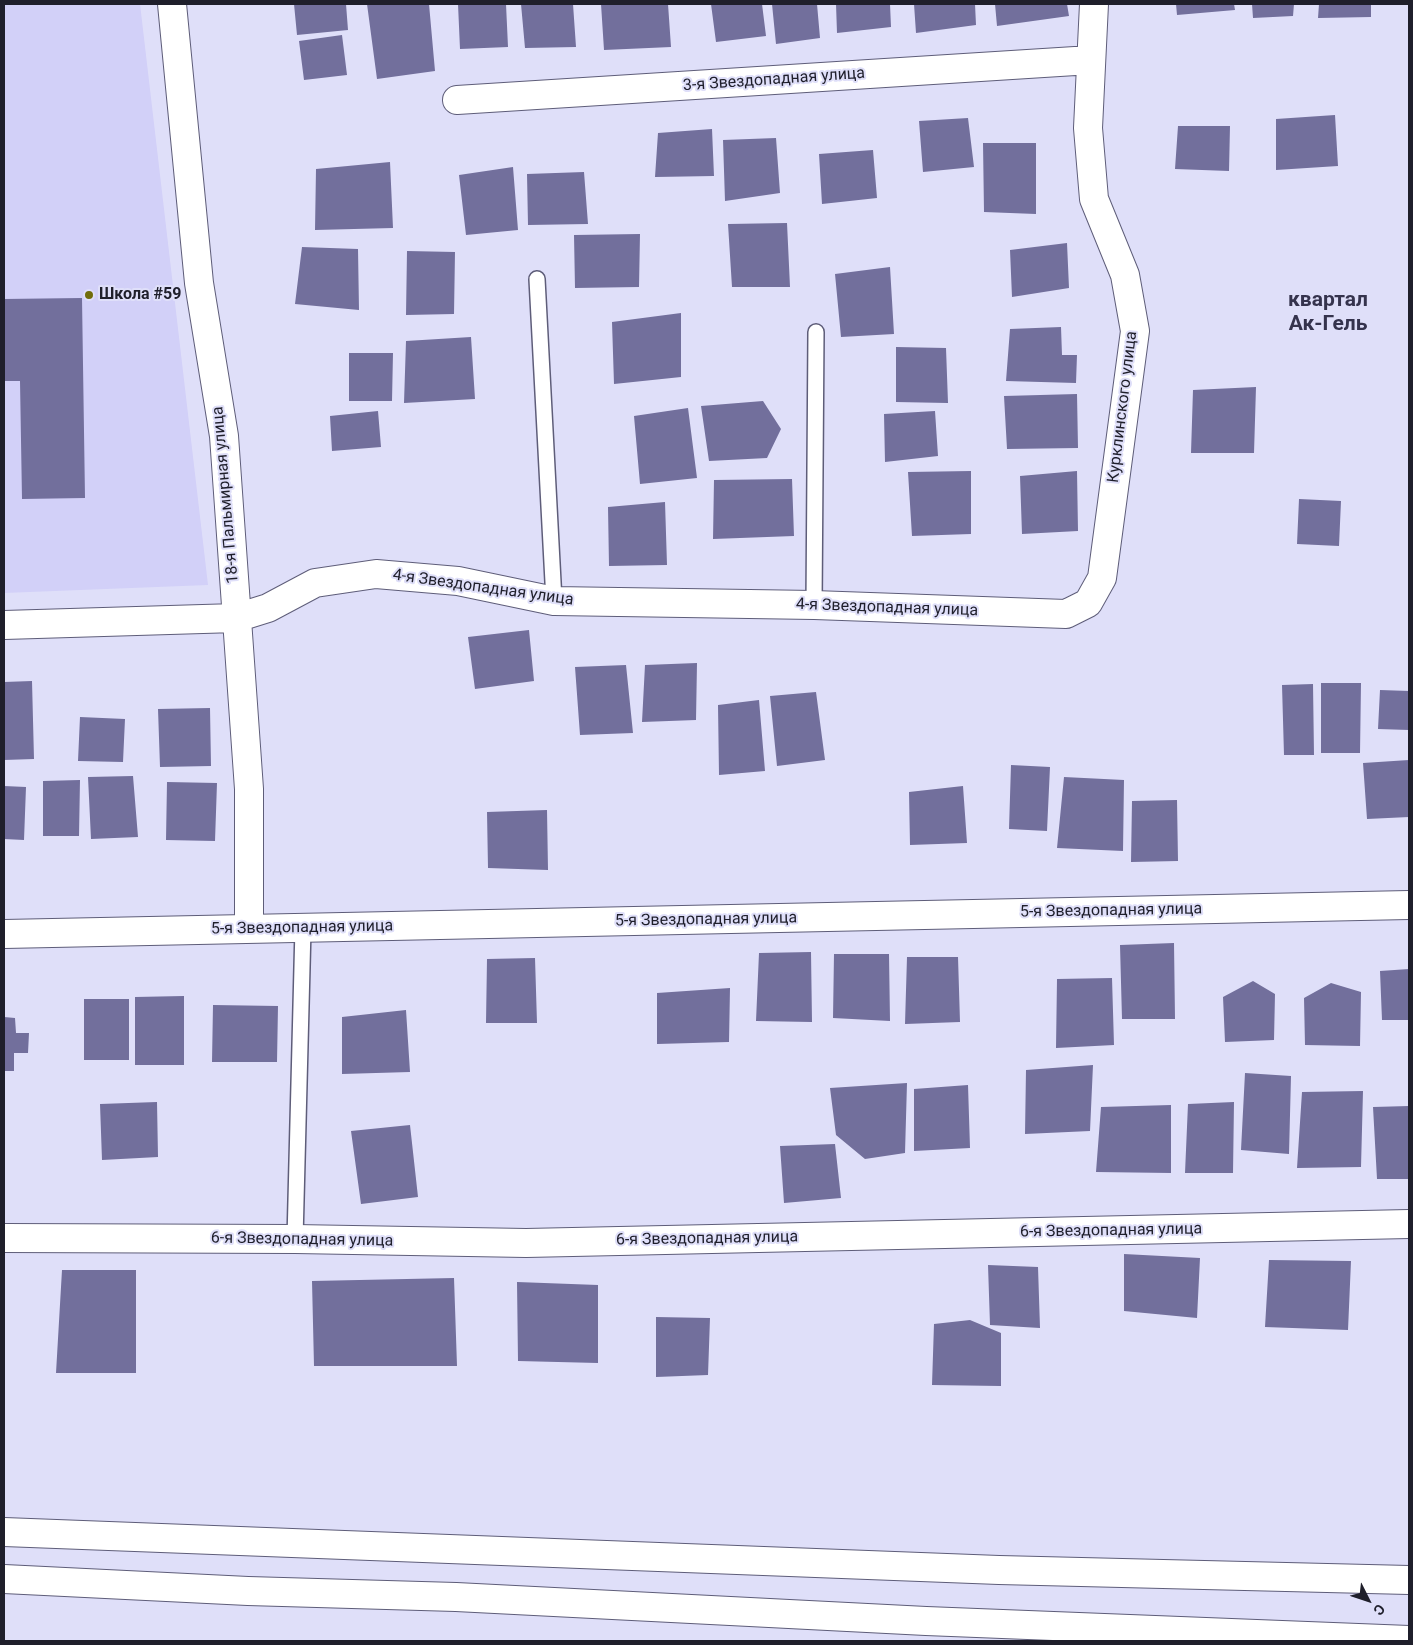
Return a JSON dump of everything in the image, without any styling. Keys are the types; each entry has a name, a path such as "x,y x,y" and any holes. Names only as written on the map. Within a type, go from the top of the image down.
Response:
{"street":[{"name":"18-я Пальмирная улица","path":"172,4 199,283 224,436 249,789 249,928"},
{"name":"Курклинского улица","path":"1088,603 1102,578 1135,332 1125,275 1094,199 1088,128 1094,4"},
{"name":"3-я Звездопадная улица","path":"457,100 1091,60"},
{"name":"4-я Звездопадная улица","path":"4,625 236,618 268,608 315,583 376,574 458,581 554,601 814,605 1066,614 1088,603"},
{"name":"5-я Звездопадная улица","path":"4,934 1409,905"},
{"name":"6-я Звездопадная улица","path":"4,1238 295,1239 526,1243 1409,1224"},
{"path":"4,1532 999,1570 1409,1580"},
{"path":"4,1579 248,1591 466,1597 926,1621 1409,1640"}],"lane":[{"path":"537,280 554,601"},
{"path":"814,605 816,332"},
{"path":"295,1239 303,928"}],"shaded area":[{"name":"Школа #59","path":"4,4 140,4 208,585 4,593"}],"building":[{"path":"294,4 346,4 348,30 297,35"},
{"path":"367,4 429,4 435,71 377,79"},
{"path":"458,4 506,4 508,47 460,49"},
{"path":"521,4 573,4 576,47 525,48"},
{"path":"601,4 668,4 671,47 604,50"},
{"path":"711,4 762,4 766,36 716,42"},
{"path":"772,4 817,4 820,38 776,44"},
{"path":"836,4 890,4 891,27 837,33"},
{"path":"914,4 975,4 976,25 916,33"},
{"path":"995,4 1067,4 1069,16 997,26"},
{"path":"1176,4 1234,4 1235,10 1177,15"},
{"path":"1252,4 1294,4 1293,16 1253,18"},
{"path":"1319,4 1371,4 1371,17 1318,18"},
{"path":"342,35 347,75 304,80 299,41"},
{"path":"1335,115 1338,166 1276,170 1276,119"},
{"path":"968,118 974,167 923,172 919,121"},
{"path":"1178,126 1230,126 1229,171 1175,169"},
{"path":"712,129 714,176 655,177 658,133"},
{"path":"776,138 780,193 725,201 723,140"},
{"path":"983,143 1036,143 1036,214 984,212"},
{"path":"873,150 877,198 822,204 819,154"},
{"path":"390,162 393,228 315,230 316,169"},
{"path":"513,167 518,230 466,235 459,175"},
{"path":"584,172 588,224 528,225 527,174"},
{"path":"787,223 790,287 732,287 728,224"},
{"path":"640,234 639,287 575,288 574,235"},
{"path":"1067,243 1069,288 1012,297 1010,250"},
{"path":"302,247 358,249 359,310 295,304"},
{"path":"407,251 455,252 454,314 406,315"},
{"path":"890,267 894,334 841,337 835,274"},
{"path":"82,298 85,498 22,499 20,381 4,381 4,299"},
{"path":"681,313 681,377 614,384 612,322"},
{"path":"1061,327 1062,355 1077,355 1076,383 1006,381 1010,329"},
{"path":"471,337 475,399 404,403 406,341"},
{"path":"896,347 946,348 948,403 896,402"},
{"path":"349,353 393,353 392,401 349,401"},
{"path":"1256,387 1254,453 1191,453 1193,390"},
{"path":"1077,394 1078,448 1007,449 1004,396"},
{"path":"763,401 781,429 767,458 709,461 701,406"},
{"path":"688,408 697,478 640,484 634,416"},
{"path":"378,411 381,447 332,451 330,416"},
{"path":"935,411 938,456 885,462 884,414"},
{"path":"971,471 971,534 912,536 908,472"},
{"path":"1077,471 1078,531 1022,534 1020,476"},
{"path":"792,479 794,536 713,539 714,480"},
{"path":"1299,499 1341,501 1339,546 1297,544"},
{"path":"665,502 667,565 609,566 608,507"},
{"path":"529,630 534,681 475,689 468,637"},
{"path":"697,663 696,720 642,722 645,665"},
{"path":"626,665 633,733 580,735 575,667"},
{"path":"32,681 34,759 4,760 4,682"},
{"path":"1321,683 1361,683 1360,753 1321,753"},
{"path":"1313,684 1314,755 1284,755 1282,685"},
{"path":"1380,690 1409,691 1409,730 1378,729"},
{"path":"816,692 825,760 777,766 770,696"},
{"path":"759,700 765,771 719,775 718,705"},
{"path":"210,708 211,766 160,767 158,709"},
{"path":"80,717 125,719 123,762 78,761"},
{"path":"1409,760 1409,817 1367,819 1363,763"},
{"path":"1011,765 1050,767 1047,831 1009,829"},
{"path":"133,776 138,837 91,839 88,777"},
{"path":"1064,777 1124,780 1123,851 1057,848"},
{"path":"80,780 79,836 43,836 43,781"},
{"path":"167,782 217,783 215,841 166,840"},
{"path":"4,786 26,787 24,840 4,839"},
{"path":"963,786 967,843 910,845 909,792"},
{"path":"1177,800 1178,861 1131,862 1132,801"},
{"path":"547,810 548,870 488,868 487,812"},
{"path":"1174,943 1175,1019 1122,1019 1120,945"},
{"path":"811,952 812,1022 756,1021 759,953"},
{"path":"834,954 889,954 890,1021 833,1018"},
{"path":"907,957 958,957 960,1022 905,1024"},
{"path":"535,958 537,1023 486,1023 487,959"},
{"path":"1409,969 1409,1020 1382,1020 1380,971"},
{"path":"1112,978 1114,1045 1056,1048 1057,979"},
{"path":"1253,981 1275,994 1274,1040 1225,1042 1223,997"},
{"path":"1331,983 1361,992 1360,1046 1305,1045 1304,998"},
{"path":"730,988 729,1042 657,1044 657,993"},
{"path":"184,996 184,1065 135,1065 135,997"},
{"path":"84,999 129,999 129,1060 84,1060"},
{"path":"213,1005 278,1006 277,1062 212,1062"},
{"path":"406,1010 410,1072 342,1074 342,1017"},
{"path":"4,1017 15,1018 16,1033 29,1033 28,1053 14,1053 14,1071 4,1071"},
{"path":"1093,1065 1090,1131 1025,1134 1026,1070"},
{"path":"1245,1073 1291,1076 1289,1154 1241,1150"},
{"path":"907,1083 905,1153 865,1159 836,1135 830,1088"},
{"path":"968,1085 970,1148 914,1151 914,1089"},
{"path":"1363,1091 1361,1167 1297,1168 1302,1092"},
{"path":"157,1102 158,1157 102,1160 100,1104"},
{"path":"1234,1102 1233,1173 1185,1173 1188,1104"},
{"path":"1171,1105 1171,1173 1096,1172 1101,1107"},
{"path":"1409,1106 1409,1179 1377,1179 1373,1107"},
{"path":"410,1125 418,1197 361,1204 351,1131"},
{"path":"835,1144 841,1198 784,1203 780,1146"},
{"path":"1124,1254 1200,1258 1197,1318 1124,1311"},
{"path":"1269,1260 1351,1261 1348,1330 1265,1327"},
{"path":"988,1265 1038,1267 1040,1328 990,1325"},
{"path":"62,1270 136,1270 136,1373 56,1373"},
{"path":"454,1278 457,1366 314,1366 312,1281"},
{"path":"517,1282 598,1285 598,1363 518,1361"},
{"path":"656,1317 710,1318 708,1375 656,1377"},
{"path":"970,1320 1001,1333 1001,1386 932,1385 934,1324"}],"place":[{"name":"Школа #59","path":"89,295"}],"district":[{"name":"квартал Ак-Гель","path":"1328,313"}]}
